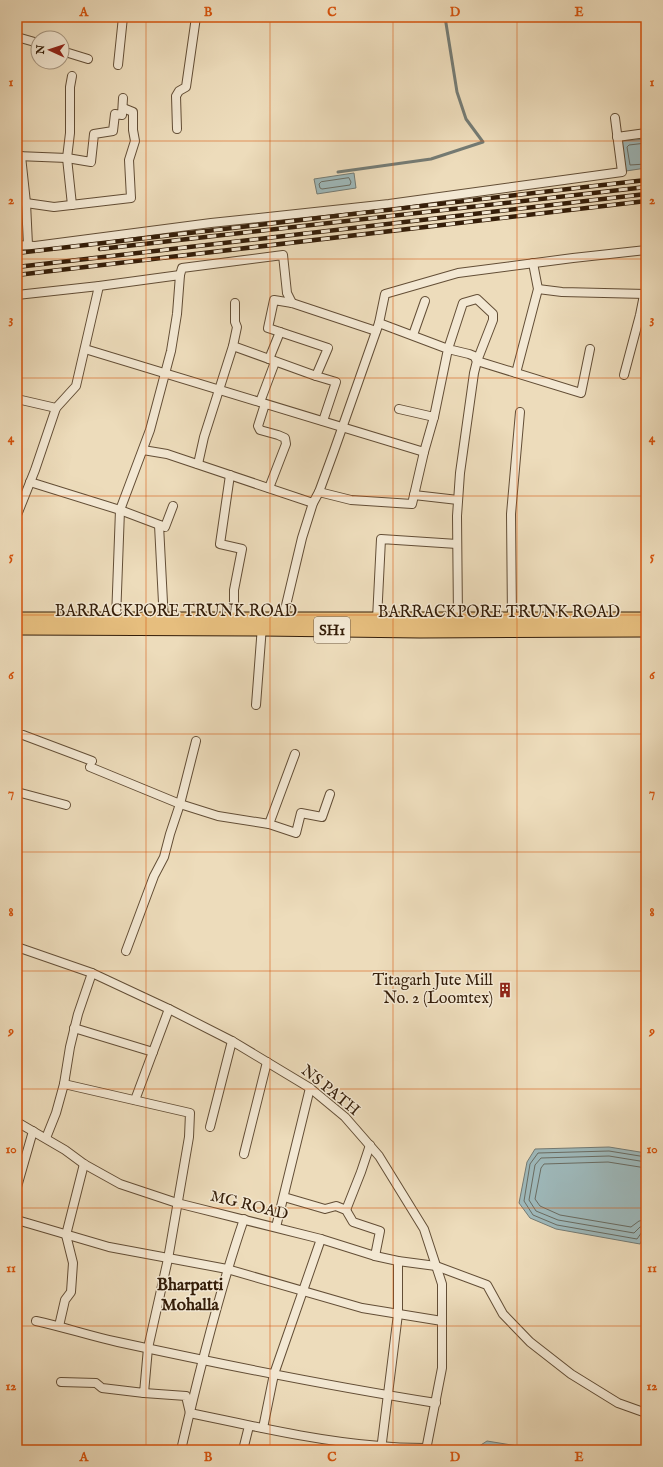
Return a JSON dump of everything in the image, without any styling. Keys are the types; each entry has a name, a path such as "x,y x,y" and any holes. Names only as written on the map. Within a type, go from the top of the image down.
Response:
{"main road":[{"name":"BARRACKPORE TRUNK ROAD","path":"17,619 116,619 164,624 234,619 262,624 283,618 512,620 646,619"},
{"name":"BARRACKPORE TRUNK ROAD","path":"17,628 164,624 262,624 420,632 646,630"}],"street":[{"path":"118,65 123,17"},
{"path":"177,129 176,96 186,87 196,17"},
{"path":"17,37 30,41"},
{"path":"70,53 88,59"},
{"path":"72,76 70,87 70,134 67,158 72,205"},
{"path":"28,245 26,204 19,156 67,158 91,162 94,134 113,131 115,114 122,115 123,98"},
{"path":"26,204 54,207 131,198 128,160 135,141 133,130 133,112 123,108"},
{"path":"17,245 35,246 212,223 389,204 622,172 615,118"},
{"path":"617,136 646,133"},
{"path":"283,618 312,503 319,492 334,451 377,327 385,294 458,273 646,250"},
{"path":"116,619 120,510 150,430 166,373 177,314 180,274 182,268 283,255 287,293 292,303"},
{"path":"516,373 538,289 533,263"},
{"path":"17,295 99,286 180,274"},
{"path":"17,515 21,494 30,482 56,408 76,386 99,286"},
{"path":"538,289 562,292 645,294 624,374"},
{"path":"316,376 328,348 268,328 274,300 292,303 377,327 413,335 448,349 474,356 477,361 581,393 590,349"},
{"path":"319,492 352,500 412,504 434,417 448,349 463,303 477,300 493,314 493,320 477,361 474,373 458,500 458,619"},
{"path":"413,335 425,301"},
{"path":"198,464 204,437 233,346 237,327 235,322 235,303"},
{"path":"269,488 286,444 285,438 260,430 258,426 272,360 280,332"},
{"path":"233,346 336,382 323,421"},
{"path":"85,349 424,452"},
{"path":"17,399 56,408"},
{"path":"399,409 434,417"},
{"path":"512,620 511,514 520,412"},
{"path":"143,450 166,454 198,464 312,503"},
{"path":"230,475 220,544 242,549 234,590 234,619"},
{"path":"30,482 120,510 165,527 173,506"},
{"path":"414,495 458,500"},
{"path":"159,525 164,624"},
{"path":"377,619 381,539 457,544"},
{"path":"256,705 262,624"},
{"path":"23,735 180,804 218,816 269,824 296,833 301,813 322,817 330,794"},
{"path":"126,951 154,876 164,857 180,804 196,741"},
{"path":"269,824 295,754"},
{"path":"17,792 66,805"},
{"name":"NS PATH","path":"17,947 92,973 169,1009 267,1062 310,1088 345,1117 379,1156 424,1229 442,1284 442,1368 426,1449"},
{"path":"46,1138 56,1113 64,1084 74,1028 92,973"},
{"path":"135,1100 169,1009"},
{"path":"74,1028 153,1052"},
{"path":"210,1127 232,1042"},
{"path":"244,1154 267,1062"},
{"path":"64,1084 190,1113 188,1137 168,1259 148,1348 144,1392"},
{"path":"276,1227 310,1088"},
{"name":"MG ROAD","path":"17,1122 46,1138 84,1164 120,1184 177,1202 276,1227 374,1256 436,1266 487,1285 503,1314 530,1342 571,1374 618,1403 646,1413"},
{"path":"17,1187 33,1131"},
{"path":"346,1210 370,1145"},
{"path":"60,1326 65,1300 71,1292 73,1263 66,1235 84,1164"},
{"path":"284,1197 325,1209 336,1206 346,1210 353,1222 380,1231 374,1256"},
{"path":"181,1450 202,1359 227,1269 244,1219"},
{"path":"17,1220 109,1247 227,1269 362,1308 442,1321"},
{"path":"263,1428 274,1374 321,1240"},
{"path":"381,1448 398,1314 398,1261"},
{"path":"36,1321 148,1348 274,1374 436,1404"},
{"path":"61,1382 96,1383 102,1388 186,1396 190,1413"},
{"path":"190,1413 248,1426 381,1448 426,1449"},
{"path":"243,1450 248,1426"}],"water":[{"path":"646,139 646,168 626,171 622,141"},
{"path":"354,173 356,188 317,194 314,179"},
{"path":"609,1147 646,1153 646,1231 640,1244 556,1229 530,1218 519,1203 527,1162 535,1149"},
{"path":"487,1441 542,1450 473,1450"}],"waterway":[{"path":"338,172 431,159 483,142 466,119 457,92 445,17"}],"railway":[{"path":"17,253 646,180"},
{"path":"100,249 646,187"},
{"path":"17,267 646,194"},
{"path":"17,275 646,201"}],"place":[{"name":"Titagarh Jute Mill No. 2 (Loomtex)","path":"505,990"}],"district":[{"name":"Bharpatti Mohalla","path":"190,1295"}]}
